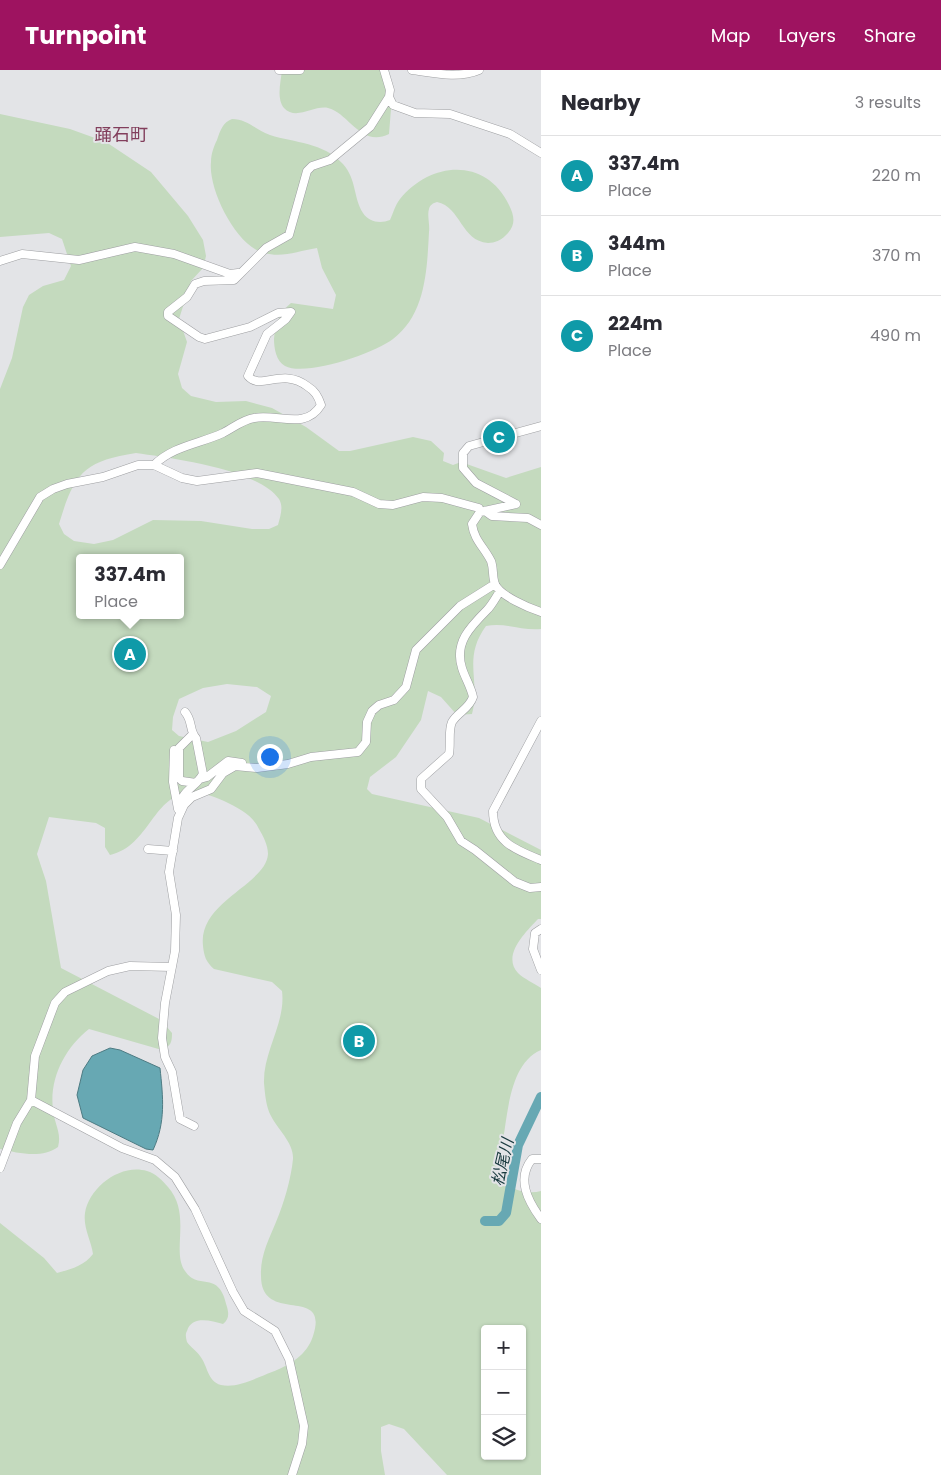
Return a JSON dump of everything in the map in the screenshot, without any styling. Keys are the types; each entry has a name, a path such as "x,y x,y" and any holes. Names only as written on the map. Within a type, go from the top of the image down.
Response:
{"street":[{"path":"279,70 300,70"},
{"path":"154,465 172,450 224,432 251,418 265,417 292,420 311,416 320,405 316,392 298,379 284,377 261,382 252,380 248,376 267,334 286,319 291,312 278,313 250,327 206,338 199,337 168,316 168,312 187,297 195,284 204,281 234,280 238,273 251,264 266,248 288,235 292,228 307,171 312,166 330,160 370,127 389,97 390,90 384,70"},
{"path":"412,70 452,75 470,74 479,70"},
{"path":"389,97 393,105 415,113 450,114 510,134 541,153"},
{"path":"0,261 22,254 79,260 135,247 174,254 230,274 238,273"},
{"path":"541,426 465,448 463,468 467,474 476,483 516,504 483,512 472,524 473,535 490,559 497,587 488,609 473,623 463,639 459,650 461,668 473,698 470,706 453,721 450,732 449,754 421,779 421,789 447,817 461,842 475,850 515,882 530,888 541,888"},
{"path":"0,564 15,542 32,508 40,497 53,489 103,477 128,466 154,465 182,478 197,481 257,473 353,492 379,504 392,505 423,497 442,498 467,503 492,516 528,518 541,525"},
{"path":"497,587 528,608 541,612"},
{"path":"194,1126 180,1119 172,1072 165,1057 162,1038 165,1003 172,967 176,915 169,872 178,818 182,810 192,797 211,789 223,773 235,766 250,767 288,764 311,757 358,752 366,742 367,722 372,711 379,705 394,700 406,687 416,650 460,606 497,587"},
{"path":"182,810 179,805 184,793 203,774 196,738 192,735 191,720 185,712"},
{"path":"541,720 494,810 493,822 502,840 541,860"},
{"path":"192,735 179,748 179,778 182,781 198,781 207,777 228,761 239,762 250,767"},
{"path":"174,750 175,802 178,809 182,810"},
{"path":"148,849 172,851"},
{"path":"541,929 534,933 533,949 541,970"},
{"path":"0,1168 17,1123 31,1100 35,1056 55,1003 65,992 116,970 130,966 172,967"},
{"path":"31,1100 122,1148 156,1160 175,1177 195,1209 233,1292 244,1311 275,1331 289,1358 304,1426 302,1444 292,1475"},
{"path":"541,1159 532,1159 527,1165 524,1182 525,1192 541,1219"}],"green space":[{"path":"282,70 382,70 392,97 389,134 371,137 356,128 336,111 328,108 300,113 289,112 284,108 280,99"},
{"path":"0,114 70,129 106,142 151,172 188,216 203,240 206,256 203,268 191,281 179,319 187,342 178,374 182,388 191,396 216,402 246,401 272,408 306,427 339,451 350,451 413,437 431,441 444,453 443,461 453,465 461,462 506,478 541,467 541,629 500,625 486,626 479,638 473,659 475,691 472,714 457,715 441,697 428,691 421,720 396,757 370,777 367,789 372,794 479,818 541,850 541,919 538,919 522,937 512,959 518,973 541,988 541,1050 531,1056 523,1066 512,1089 502,1143 496,1162 500,1177 511,1187 526,1192 541,1191 541,1475 447,1475 404,1429 389,1424 381,1427 381,1451 385,1475 0,1475 0,1223 44,1258 57,1273 72,1268 86,1261 93,1254 86,1229 85,1213 93,1194 108,1179 117,1174 137,1169 147,1171 153,1173 161,1180 175,1198 179,1209 181,1263 185,1271 196,1280 214,1284 219,1288 228,1310 227,1318 223,1324 202,1320 197,1321 189,1326 186,1333 187,1342 203,1360 210,1377 216,1383 227,1386 240,1384 291,1363 307,1349 313,1336 316,1321 312,1312 304,1307 272,1299 264,1291 261,1276 263,1255 284,1199 291,1175 293,1159 293,1153 288,1142 269,1112 264,1083 267,1060 281,1014 282,991 272,982 214,969 207,961 203,950 204,930 211,917 221,905 256,875 264,865 268,854 265,841 253,819 234,806 200,793 183,794 169,801 126,848 110,855 105,847 105,828 96,823 49,817 37,854 46,881 61,968 161,1020 172,1033 172,1039 169,1045 162,1050 89,1029 73,1045 56,1075 52,1098 59,1137 58,1147 52,1151 37,1154 0,1149 0,389 12,358 23,307 29,295 43,286 64,280 71,266 62,239 49,233 0,237","holes":["136,453 170,458 234,473 253,480 268,489 280,502 281,515 278,525 269,529 252,529 201,521 153,520 113,540 94,544 74,541 64,534 59,524 64,507 76,482 92,466 104,460","227,684 257,687 271,696 266,712 236,731 208,742 179,736 172,730 173,717 179,699 203,688"]},
{"path":"232,119 247,123 270,135 308,144 327,151 343,164 351,176 360,207 365,216 372,220 379,222 390,220 398,201 413,186 427,177 442,172 458,170 473,172 487,178 499,189 511,209 513,225 509,232 498,241 488,243 479,241 466,230 445,205 437,202 433,204 428,211 427,261 423,290 412,317 404,329 384,345 340,362 295,369 285,366 278,358 274,339 281,314 291,303 333,309 336,295 322,268 317,248 284,254 264,253 243,240 226,215 214,187 211,159 221,130 226,122"}],"water":[{"path":"110,1048 120,1050 160,1068 163,1109 160,1129 153,1150 146,1149 83,1118 77,1095 83,1070 92,1056"}],"waterway":[{"name":"松尾川","path":"485,1221 499,1221 506,1213 518,1145 541,1097"}],"place":[{"name":"224m","path":"499,437"},
{"name":"337.4m","path":"130,654"},
{"name":"344m","path":"359,1041"}],"district":[{"name":"踊石町","path":"121,135"}]}
